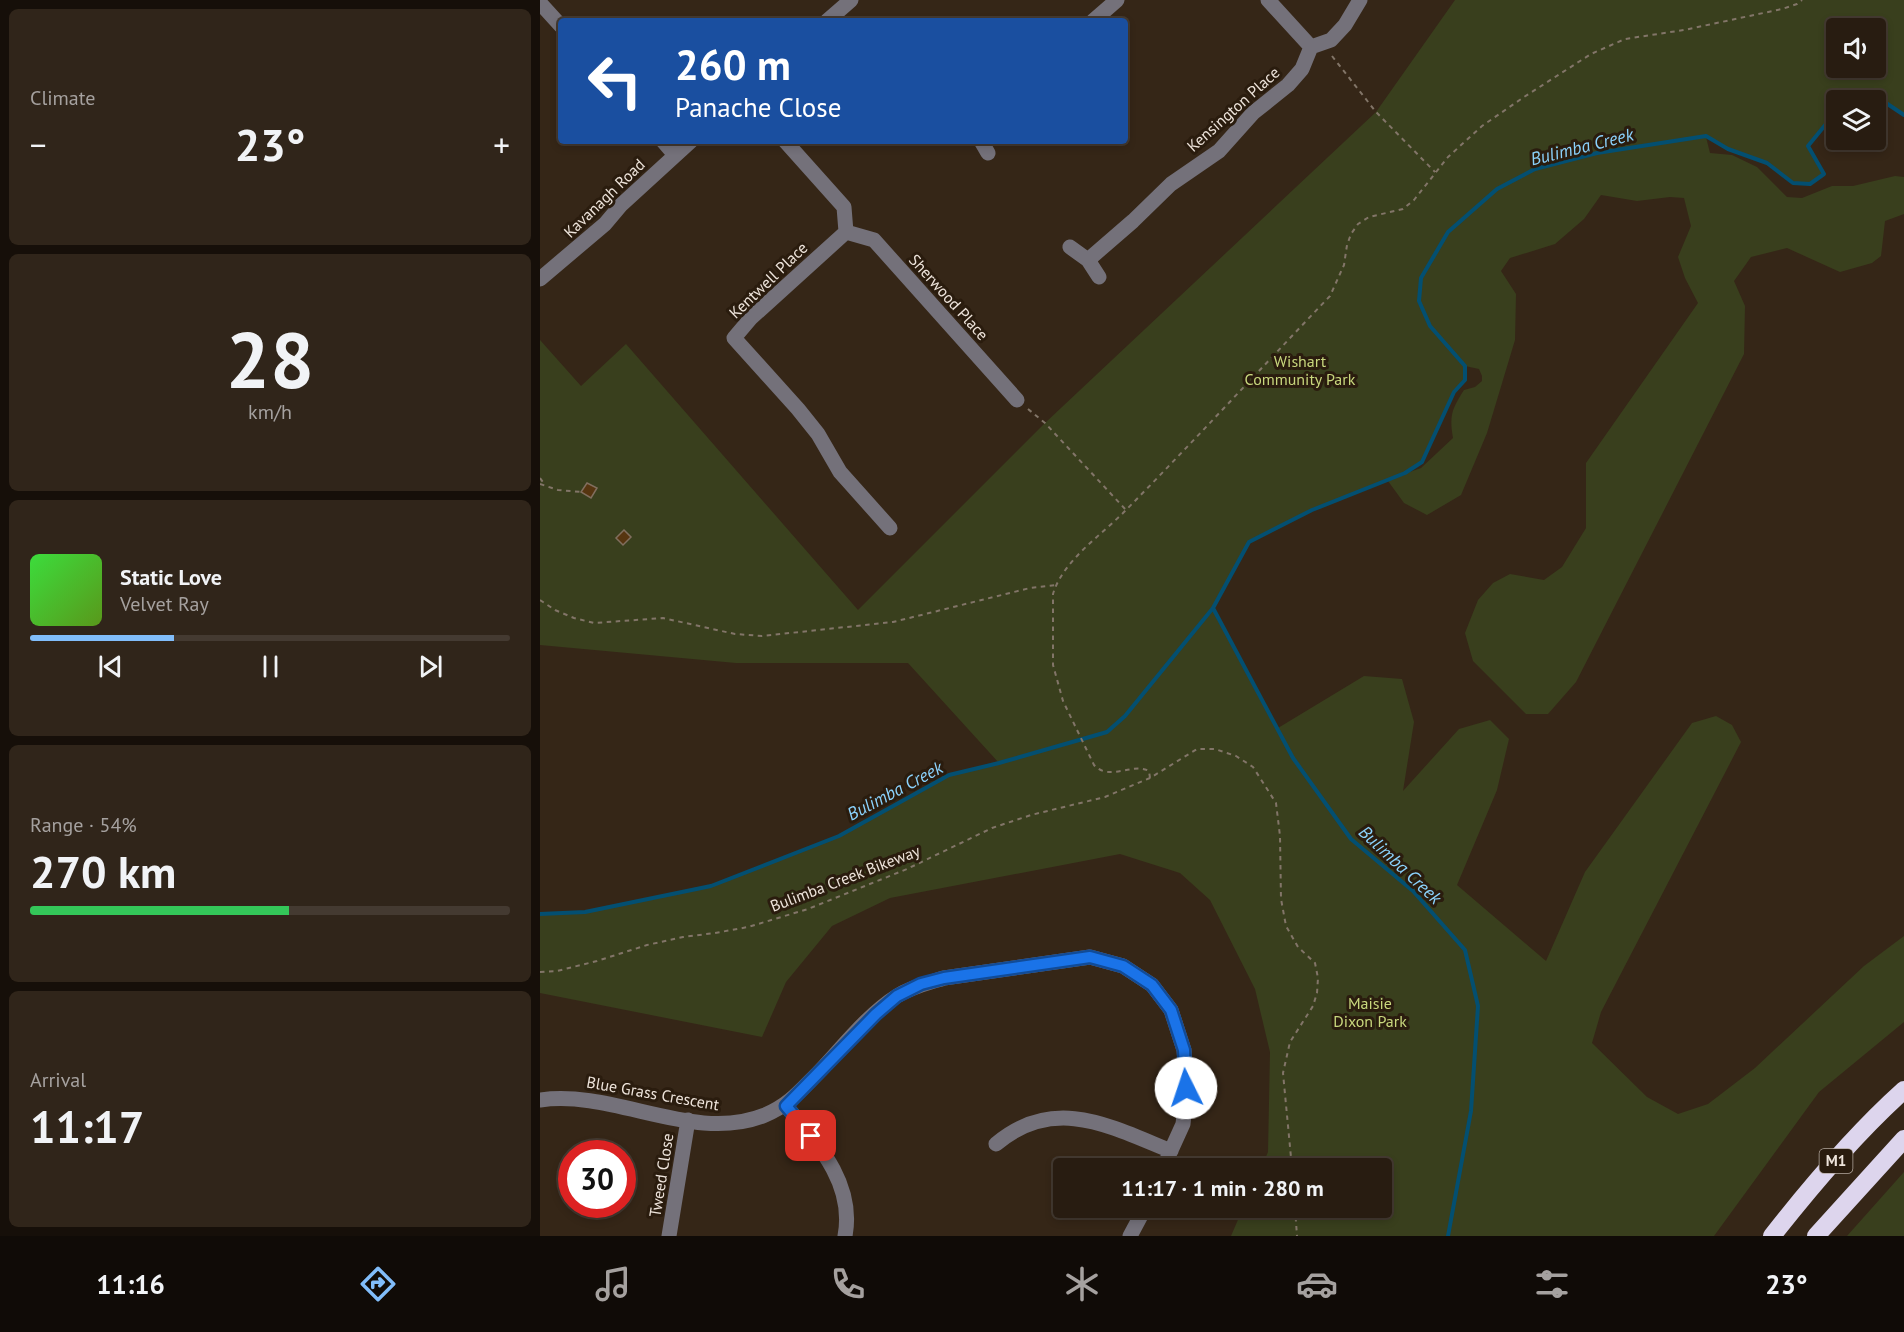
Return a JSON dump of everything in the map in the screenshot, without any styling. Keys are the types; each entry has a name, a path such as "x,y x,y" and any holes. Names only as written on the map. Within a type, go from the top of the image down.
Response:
{"highway":[{"name":"M1","path":"1772,1236 1842,1154 1904,1090"},
{"name":"M1","path":"1816,1236 1904,1139"}],"street":[{"path":"830,18 851,0"},
{"path":"1096,18 1117,0"},
{"path":"1268,0 1316,45"},
{"name":"Kensington Place","path":"1088,260 1171,184 1219,151 1253,113 1288,85 1302,69 1316,45 1331,40 1345,25 1360,0"},
{"path":"540,3 558,23"},
{"path":"666,144 675,155"},
{"name":"Kavanagh Road","path":"540,279 605,224 621,205 688,144"},
{"path":"788,144 844,207 846,232"},
{"name":"Sherwood Place","path":"846,232 874,240 1017,400"},
{"name":"Kentwell Place","path":"846,232 751,318 734,338 818,434 840,472 890,528"},
{"path":"1070,247 1088,260 1099,277"},
{"name":"Blue Grass Crescent","path":"540,1100 569,1097 719,1124 764,1116 786,1106 876,1014 897,996 921,984 944,978 1090,957 1123,966 1143,978 1152,985 1171,1010 1184,1050 1186,1088 1183,1124 1168,1158"},
{"path":"786,1106 823,1150 841,1184 845,1205 844,1236"},
{"path":"996,1144 1010,1132 1037,1120 1058,1117 1081,1118 1104,1123 1171,1151"},
{"name":"Tweed Close","path":"669,1236 688,1120"},
{"path":"1130,1236 1140,1218"}],"path":[{"path":"1150,778 1149,771 1143,768 1110,772 1099,770 1094,765 1063,701 1053,665 1053,594 1065,568 1126,510 1329,296 1344,265 1351,234 1358,224 1369,217 1403,208 1414,200 1448,157 1482,126 1524,97 1611,44 1635,37 1684,30 1782,9 1802,0"},
{"path":"1316,45 1436,172"},
{"path":"1017,400 1045,423 1126,510"},
{"path":"540,478 545,485"},
{"path":"540,484 558,490 581,492"},
{"path":"540,600 555,610 574,618 594,622 663,618 735,634 762,636 893,622 1030,588 1056,585"},
{"name":"Bulimba Creek Bikeway","path":"540,972 557,971 597,962 647,945 683,937 748,927 807,909 907,869 992,828 1031,815 1105,797 1150,778 1197,749 1215,748 1236,756 1253,767 1276,802 1280,836 1281,900 1286,926 1298,947 1315,963 1318,978 1317,993 1312,1006 1290,1042 1283,1073 1291,1158"},
{"path":"1296,1218 1297,1236"}],"green space":[{"path":"1455,0 1904,0 1904,115 1886,105 1886,90 1826,90 1826,124 1808,146 1824,174 1817,181 1809,185 1802,185 1787,178 1767,163 1728,149 1706,137 1710,153 1732,155 1757,167 1787,197 1802,198 1832,186 1853,186 1895,176 1904,177 1904,214 1885,221 1881,256 1872,263 1840,272 1787,248 1751,257 1734,281 1745,306 1744,354 1576,682 1548,714 1526,714 1473,661 1465,633 1478,600 1493,583 1510,574 1544,580 1562,567 1586,528 1586,463 1698,303 1685,278 1678,257 1691,226 1684,198 1670,197 1637,201 1601,195 1584,219 1555,244 1510,258 1501,271 1516,294 1515,340 1487,433 1461,495 1427,515 1404,503 1388,481 1312,510 1249,542 1213,608 1278,728 1364,676 1402,679 1414,722 1403,791 1459,729 1490,720 1509,739 1497,790 1457,885 1546,961 1585,872 1692,723 1716,716 1732,725 1741,742 1601,1012 1592,1043 1647,1097 1678,1114 1708,1104 1755,1068 1864,966 1904,936 1904,1022 1819,1092 1714,1236 1231,1236 1239,1218 1392,1218 1392,1158 1265,1158 1268,1152 1270,1052 1255,989 1210,900 1180,873 1120,854 890,898 832,926 786,982 762,1037 540,993 540,914 585,912 711,886 839,836 949,775 999,763 908,663 736,663 540,645 540,340 581,386 626,344 858,610 1045,423 1376,112","holes":["1465,366 1479,369 1482,381 1475,387 1464,390 1452,412 1453,438 1421,468 1404,474 1422,462 1454,392 1465,380"]},
{"path":"1904,1172 1904,1236 1847,1236"}],"building":[{"path":"587,483 597,488 591,498 581,492"},
{"path":"624,530 631,537 623,545 616,538"}],"waterway":[{"name":"Bulimba Creek","path":"1886,103 1904,115"},
{"name":"Bulimba Creek","path":"540,914 585,912 711,886 839,836 949,775 1107,732 1125,716 1213,608 1249,542 1312,510 1405,473 1422,462 1454,392 1465,380 1465,366 1430,326 1419,301 1421,278 1448,232 1497,189 1535,169 1597,153 1706,136 1728,149 1767,163 1793,183 1810,184 1824,174 1808,146 1826,124"},
{"name":"Bulimba Creek","path":"1213,608 1293,758 1351,839 1413,891 1465,950 1478,1006 1471,1111 1448,1236"}],"route":[{"path":"811,1136 786,1106 876,1014 897,996 921,984 944,978 1090,957 1123,966 1152,985 1171,1010 1184,1050 1186,1088"}],"park label":[{"name":"Wishart Community Park","path":"1300,370"},
{"name":"Maisie Dixon Park","path":"1370,1012"}]}
